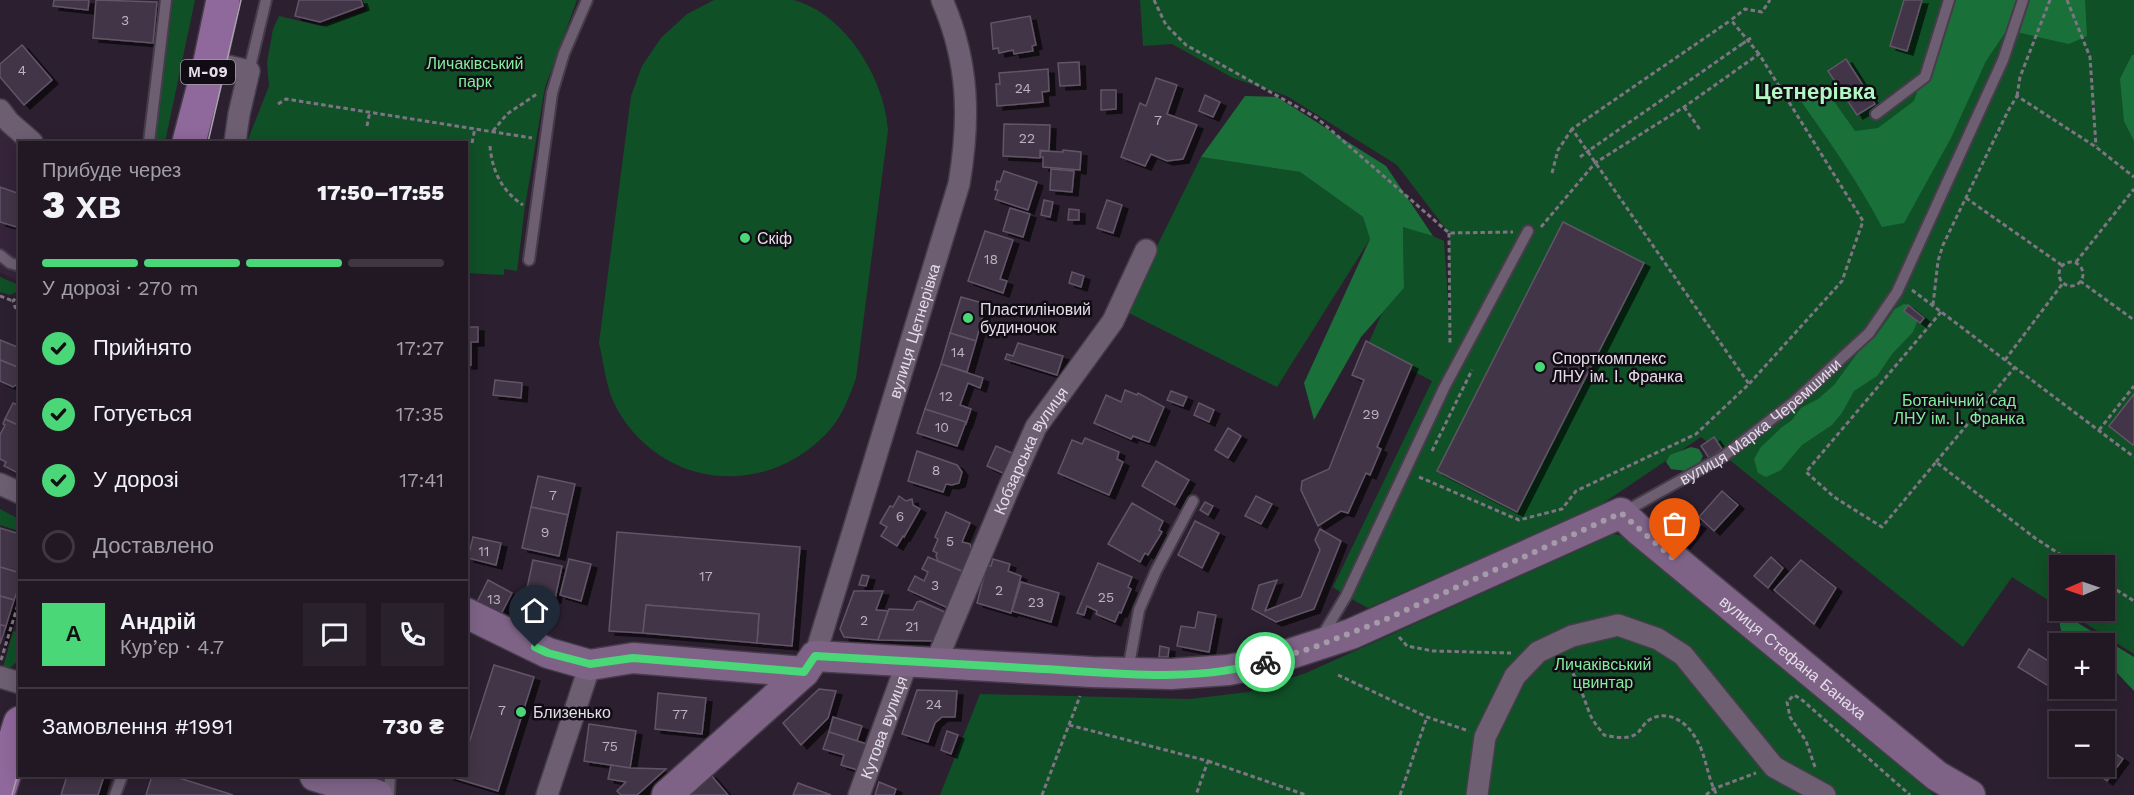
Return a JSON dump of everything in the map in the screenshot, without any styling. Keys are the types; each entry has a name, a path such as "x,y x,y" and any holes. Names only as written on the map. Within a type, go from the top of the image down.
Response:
{"main road":[{"name":"М-09","path":"189,141 223,0"},
{"path":"0,788 18,730"}],"street":[{"name":"вулиця Цетнерівка","path":"809,664 959,184 966,147 965,81 957,43 942,0"},
{"path":"210,62 249,71 235,141"},
{"path":"3,119 31,141"},
{"name":"Кобзарська вулиця","path":"922,661 1008,490 1036,427 1113,321 1146,250"},
{"path":"0,484 18,492"},
{"name":"вулиця Марка Черемшини","path":"468,614 548,653 590,664 633,658 809,664 922,661 1092,672 1171,674 1228,670 1312,648 1384,620 1621,513"},
{"name":"вулиця Стефана Банаха","path":"1621,513 1937,776 1970,795"},
{"path":"1477,795 1485,737 1515,676 1538,652 1572,636 1618,625 1658,639 1683,655 1774,767 1823,794"},
{"name":"Кутова вулиця","path":"859,795 922,661"},
{"path":"547,795 590,664"},
{"path":"667,795 809,664"},
{"path":"0,676 18,681"},
{"path":"319,777 374,791"}],"lane":[{"path":"149,141 166,0"},
{"path":"249,71 266,0"},
{"path":"529,260 553,89 564,53 587,0"},
{"path":"1876,114 1925,78 1950,0"},
{"name":"вулиця Марка Черемшини","path":"1621,513 1724,456 1794,402 1869,333 1897,292 2002,60 2023,0"},
{"path":"1312,648 1324,633 1346,596 1444,388 1528,231"},
{"path":"0,255 18,265"},
{"path":"1127,673 1139,610 1156,571 1193,501"},
{"path":"115,795 122,777"},
{"path":"374,791 389,777"}],"path":[{"path":"1154,0 1166,25 1186,45 1317,118 1449,233 1528,231"},
{"path":"1552,173 1558,150 1572,129 1745,9 1762,12 1770,0"},
{"path":"1933,305 1938,261 1943,245 2017,96 2020,77 2050,0"},
{"path":"2067,0 2090,57 2096,147"},
{"path":"1419,477 1519,520 1562,509 1576,491 1696,434 1749,384 1842,281 1863,221 1758,54 1731,20"},
{"path":"1580,157 1751,38"},
{"path":"1595,163 1684,107 1758,54"},
{"path":"493,131 515,108 540,93 553,89"},
{"path":"2017,96 2096,147 2134,177"},
{"path":"278,104 286,99 545,140"},
{"path":"1684,107 1701,131"},
{"path":"367,126 370,111"},
{"path":"472,143 475,128"},
{"path":"1572,129 1749,384"},
{"path":"490,146 494,170 501,183 520,203 536,210"},
{"path":"2076,262 2134,189"},
{"path":"1966,198 2063,266"},
{"path":"1449,233 1450,347"},
{"path":"2063,283 2059,273 2063,266 2069,262 2076,262"},
{"path":"2063,283 2074,285 2080,281 2083,271 2076,262"},
{"path":"2080,281 2134,320"},
{"path":"1901,282 2134,457"},
{"path":"2005,360 2063,283"},
{"path":"13,301 18,295"},
{"path":"0,296 13,301"},
{"path":"13,301 18,309"},
{"path":"1941,312 1806,472 1834,497 1882,527 2015,367"},
{"path":"2099,430 2134,386"},
{"path":"1936,462 2035,538 2061,555"},
{"path":"2115,589 2134,601"},
{"path":"0,664 18,605"},
{"path":"13,621 18,620"},
{"path":"1384,620 1407,646 1433,651 1538,652 1556,656 1569,668 1579,683 1591,716 1604,735 1620,738 1636,734 1647,721 1658,716 1667,716 1683,722 1693,734 1706,758 1713,789 1717,795"},
{"path":"1042,795 1092,672"},
{"path":"1338,675 1427,717 1485,737"},
{"path":"1823,794 1806,741 1790,717 1787,702 1794,695 1910,795"},
{"path":"1400,795 1427,717"},
{"path":"1069,725 1208,761 1306,795"},
{"path":"1196,795 1208,761"},
{"path":"1706,795 1713,789 1774,767"}],"shaded area":[{"path":"0,124 19,141 18,281 0,272"}],"green space":[{"path":"173,0 195,0 165,141 155,141"},
{"name":"Личаківський парк","path":"363,0 577,0 545,87 525,206 517,271 504,269 504,275 468,273 468,141 247,141 269,86 267,62 273,29 279,16 321,26 367,11"},
{"name":"Скіф","path":"714,0 793,0 812,7 829,19 845,33 870,70 885,110 888,130 856,378 847,401 826,434 801,455 773,469 744,475 715,475 686,469 660,455 636,435 613,401 599,343 631,96 642,66 661,38 687,14"},
{"name":"Ботанічний сад ЛНУ ім. І. Франка","path":"1140,0 2134,0 2134,654 2115,642 2115,633 2101,633 2082,621 2115,621 2115,555 2049,555 2049,601 2012,577 1963,647 1701,437 1599,506 1368,608 1346,596 1333,587 1432,381 1367,347 1382,313 1404,288 1403,226 1444,241 1450,329 1449,233 1397,165 1287,96 1233,78 1172,44 1143,46"},
{"path":"1949,0 2085,0 2087,36 2069,44 2007,30 1986,61 1951,138 1904,223 1882,227 1852,175 1795,93 1810,87 1831,97 1855,131 1878,128 1914,101"},
{"path":"2134,55 2134,141 2124,121 2120,79"},
{"path":"1245,96 1277,97 1386,166 1433,236 1403,227 1404,288 1361,337 1314,420 1304,383 1370,239 1363,217 1300,172 1201,157"},
{"path":"1201,157 1300,172 1363,217 1370,239 1277,387 1125,311"},
{"path":"0,277 18,285 18,291 10,295 0,292"},
{"path":"1904,304 1909,305 1919,317 1913,332 1892,354 1877,376 1854,391 1842,413 1832,425 1802,445 1781,470 1766,477 1758,473 1754,459 1761,447 1791,421 1801,408 1818,399 1834,385 1862,347 1875,337 1895,309"},
{"path":"1691,447 1699,449 1703,456 1697,468 1686,471 1671,469 1666,462 1670,455"},
{"path":"0,509 18,518 18,531 0,525"},
{"name":"Личаківський цвинтар","path":"1614,534 1640,540 1934,795 940,795 980,694 1190,699 1248,692 1306,673"},
{"path":"2060,621 2075,621 2094,633 2062,633"},
{"path":"18,630 18,661 10,668 3,667 13,632"},
{"path":"2115,645 2134,657 2134,691 2115,671"}],"building":[{"path":"54,0 89,0 88,10 53,6"},
{"path":"96,0 157,2 153,43 93,38"},
{"path":"299,0 361,0 363,6 320,22 295,16"},
{"path":"1904,0 1922,0 1907,51 1890,46"},
{"path":"1030,16 1036,45 1032,46 1033,51 1014,54 1013,50 999,53 998,48 993,49 991,23"},
{"path":"22,45 52,80 24,105 0,77 0,64"},
{"path":"1846,59 1875,104 1857,115 1828,71"},
{"path":"1079,62 1080,85 1060,86 1058,63"},
{"path":"1048,69 1049,91 1042,92 1043,102 997,106 996,84 1000,84 999,73"},
{"path":"1156,78 1177,85 1167,114 1197,125 1183,159 1167,161 1151,154 1145,166 1121,157 1140,103 1146,106"},
{"path":"1101,90 1116,90 1116,109 1101,110"},
{"path":"1205,95 1220,102 1213,117 1199,111"},
{"path":"1004,124 1050,125 1049,151 1040,150 1040,158 1003,156"},
{"path":"1063,150 1081,152 1080,170 1043,167 1041,151 1063,152"},
{"path":"1051,169 1074,171 1072,192 1050,190"},
{"path":"1004,171 1037,182 1028,210 995,199 998,190 995,190 997,181 1000,182"},
{"path":"0,187 18,193 18,227 0,222"},
{"path":"1044,200 1053,202 1050,217 1041,215"},
{"path":"1107,200 1122,205 1113,233 1097,228"},
{"path":"1010,208 1030,214 1023,237 1003,231"},
{"path":"1069,209 1079,210 1079,220 1068,220"},
{"name":"Спорткомплекс ЛНУ ім. І. Франка","path":"1563,222 1644,263 1517,512 1437,471"},
{"path":"985,231 1013,240 1000,279 1007,281 1003,293 968,281"},
{"path":"1072,272 1084,276 1081,287 1069,283"},
{"name":"Пластиліновий будиночок","path":"961,297 986,304 976,341 950,333"},
{"path":"1908,305 1924,318 1920,323 1904,311"},
{"path":"468,327 478,327 478,342 471,342 471,365 468,365"},
{"path":"950,333 976,341 967,372 941,364"},
{"path":"0,340 18,347 18,367 0,360"},
{"path":"1366,341 1412,365 1377,447 1381,449 1370,475 1366,473 1348,513 1341,511 1318,526 1301,490 1302,481 1329,469 1364,380 1352,375"},
{"path":"1018,343 1063,356 1057,375 1005,359 1007,354 1013,356"},
{"path":"0,360 18,367 18,383 13,387 0,381"},
{"path":"941,364 983,378 980,388 968,383 960,405 971,409 966,424 925,409"},
{"path":"495,380 522,383 521,398 493,395"},
{"path":"1125,390 1137,395 1138,393 1164,407 1149,442 1133,436 1131,439 1094,423 1106,395 1121,402"},
{"path":"1171,391 1187,397 1183,406 1167,400"},
{"path":"2134,394 2134,443 2133,445 2109,426"},
{"path":"13,403 18,405 18,425 5,419"},
{"path":"1199,403 1214,410 1209,422 1194,415"},
{"path":"925,409 966,422 957,446 917,433"},
{"path":"5,419 18,425 18,473 4,466 6,462 0,459 0,435 5,425 3,424"},
{"path":"1228,428 1241,436 1228,458 1215,450"},
{"path":"1714,437 1722,449 1709,458 1701,446"},
{"path":"1085,438 1119,452 1117,459 1123,462 1109,495 1058,473 1072,440 1082,444"},
{"path":"996,446 1014,454 1005,474 987,466"},
{"path":"917,451 957,465 962,472 959,483 946,484 943,492 908,481"},
{"path":"1156,461 1189,480 1175,505 1142,486"},
{"path":"538,476 575,484 568,515 531,507"},
{"path":"1722,491 1738,505 1714,531 1699,517"},
{"path":"899,496 906,501 912,499 913,505 920,509 897,546 881,536 887,527 880,523"},
{"path":"1256,496 1272,504 1261,524 1245,516"},
{"path":"1668,501 1675,506 1677,503 1695,517 1693,520 1700,525 1684,545 1653,521"},
{"path":"1205,502 1213,506 1208,515 1200,510"},
{"path":"1132,503 1163,521 1159,530 1162,532 1148,555 1145,553 1140,562 1108,544"},
{"path":"531,507 568,515 559,556 522,548"},
{"path":"946,512 970,523 962,542 970,544 973,553 964,572 938,561 937,553 933,551 938,539 935,537"},
{"path":"1195,521 1219,533 1202,568 1178,555"},
{"path":"0,528 18,533 18,572 0,567"},
{"path":"1320,529 1341,541 1314,609 1276,622 1252,609 1259,585 1277,580 1265,611 1301,597 1320,550 1315,540"},
{"path":"617,532 800,547 792,646 757,643 759,614 646,605 643,633 609,631"},
{"path":"473,537 501,543 496,565 468,558"},
{"path":"928,557 964,572 948,608 908,590 915,576 924,581 928,572 922,569"},
{"path":"1771,557 1783,568 1768,588 1754,576"},
{"path":"569,559 591,564 581,601 560,595"},
{"path":"993,559 1010,564 1008,571 1021,576 1011,613 977,603 987,565 991,566"},
{"path":"533,560 562,566 555,599 526,593"},
{"path":"1801,560 1836,588 1814,624 1774,590"},
{"path":"1098,563 1132,577 1128,587 1131,589 1115,622 1096,614 1097,611 1087,606 1084,615 1077,613"},
{"path":"0,567 18,572 18,589 14,600 0,596"},
{"path":"862,575 869,576 866,586 859,585"},
{"path":"488,580 512,593 500,616 476,604"},
{"path":"1021,582 1059,593 1051,622 1012,611"},
{"path":"854,591 883,591 876,610 888,611 878,640 844,637 840,629"},
{"path":"0,596 14,600 6,626 0,625"},
{"path":"920,601 947,613 934,641 878,640 889,609 913,610"},
{"path":"646,605 759,614 757,643 643,633"},
{"path":"1198,612 1216,615 1209,652 1177,646 1181,626 1195,628"},
{"path":"0,625 6,626 0,644"},
{"path":"1160,646 1169,648 1168,657 1159,657"},
{"path":"2029,649 2049,661 2049,686 2018,667"},
{"path":"494,665 534,677 498,791 451,777 468,777 469,743"},
{"path":"819,689 836,691 828,718 801,745 783,723"},
{"path":"917,690 957,691 955,717 942,717 935,723 928,742 902,734"},
{"path":"658,693 706,698 702,734 655,729"},
{"path":"833,717 862,726 857,741 829,732"},
{"path":"589,724 636,731 630,768 584,761"},
{"path":"947,731 958,735 951,754 941,750"},
{"path":"829,732 870,745 861,771 841,765 844,755 823,749"},
{"path":"2115,753 2123,759 2115,770"},
{"path":"611,765 666,769 637,795 621,795 617,791 626,782 608,779"},
{"path":"710,774 728,795 686,795"},
{"path":"67,777 104,777 98,795 61,795"},
{"path":"152,777 176,777 233,795 146,795"},
{"path":"879,782 896,789 894,795 875,795"},
{"path":"798,783 831,795 793,795"}],"tram line":[{"path":"208,141 241,0"},
{"path":"12,795 18,773"}],"way so far":[{"path":"1265,662 1351,634 1621,513 1675,560"}],"place":[{"name":"Скіф","path":"745,238"},
{"name":"Пластиліновий будиночок","path":"968,318"},
{"name":"Спорткомплекс ЛНУ ім. І. Франка","path":"1540,367"},
{"name":"Близенько","path":"521,712"}],"district":[{"name":"Цетнерівка","path":"1815,91"}],"route":[{"path":"535,647 548,653 590,664 633,658 804,672 815,656 1092,672 1171,674 1207,673 1265,662"}]}
